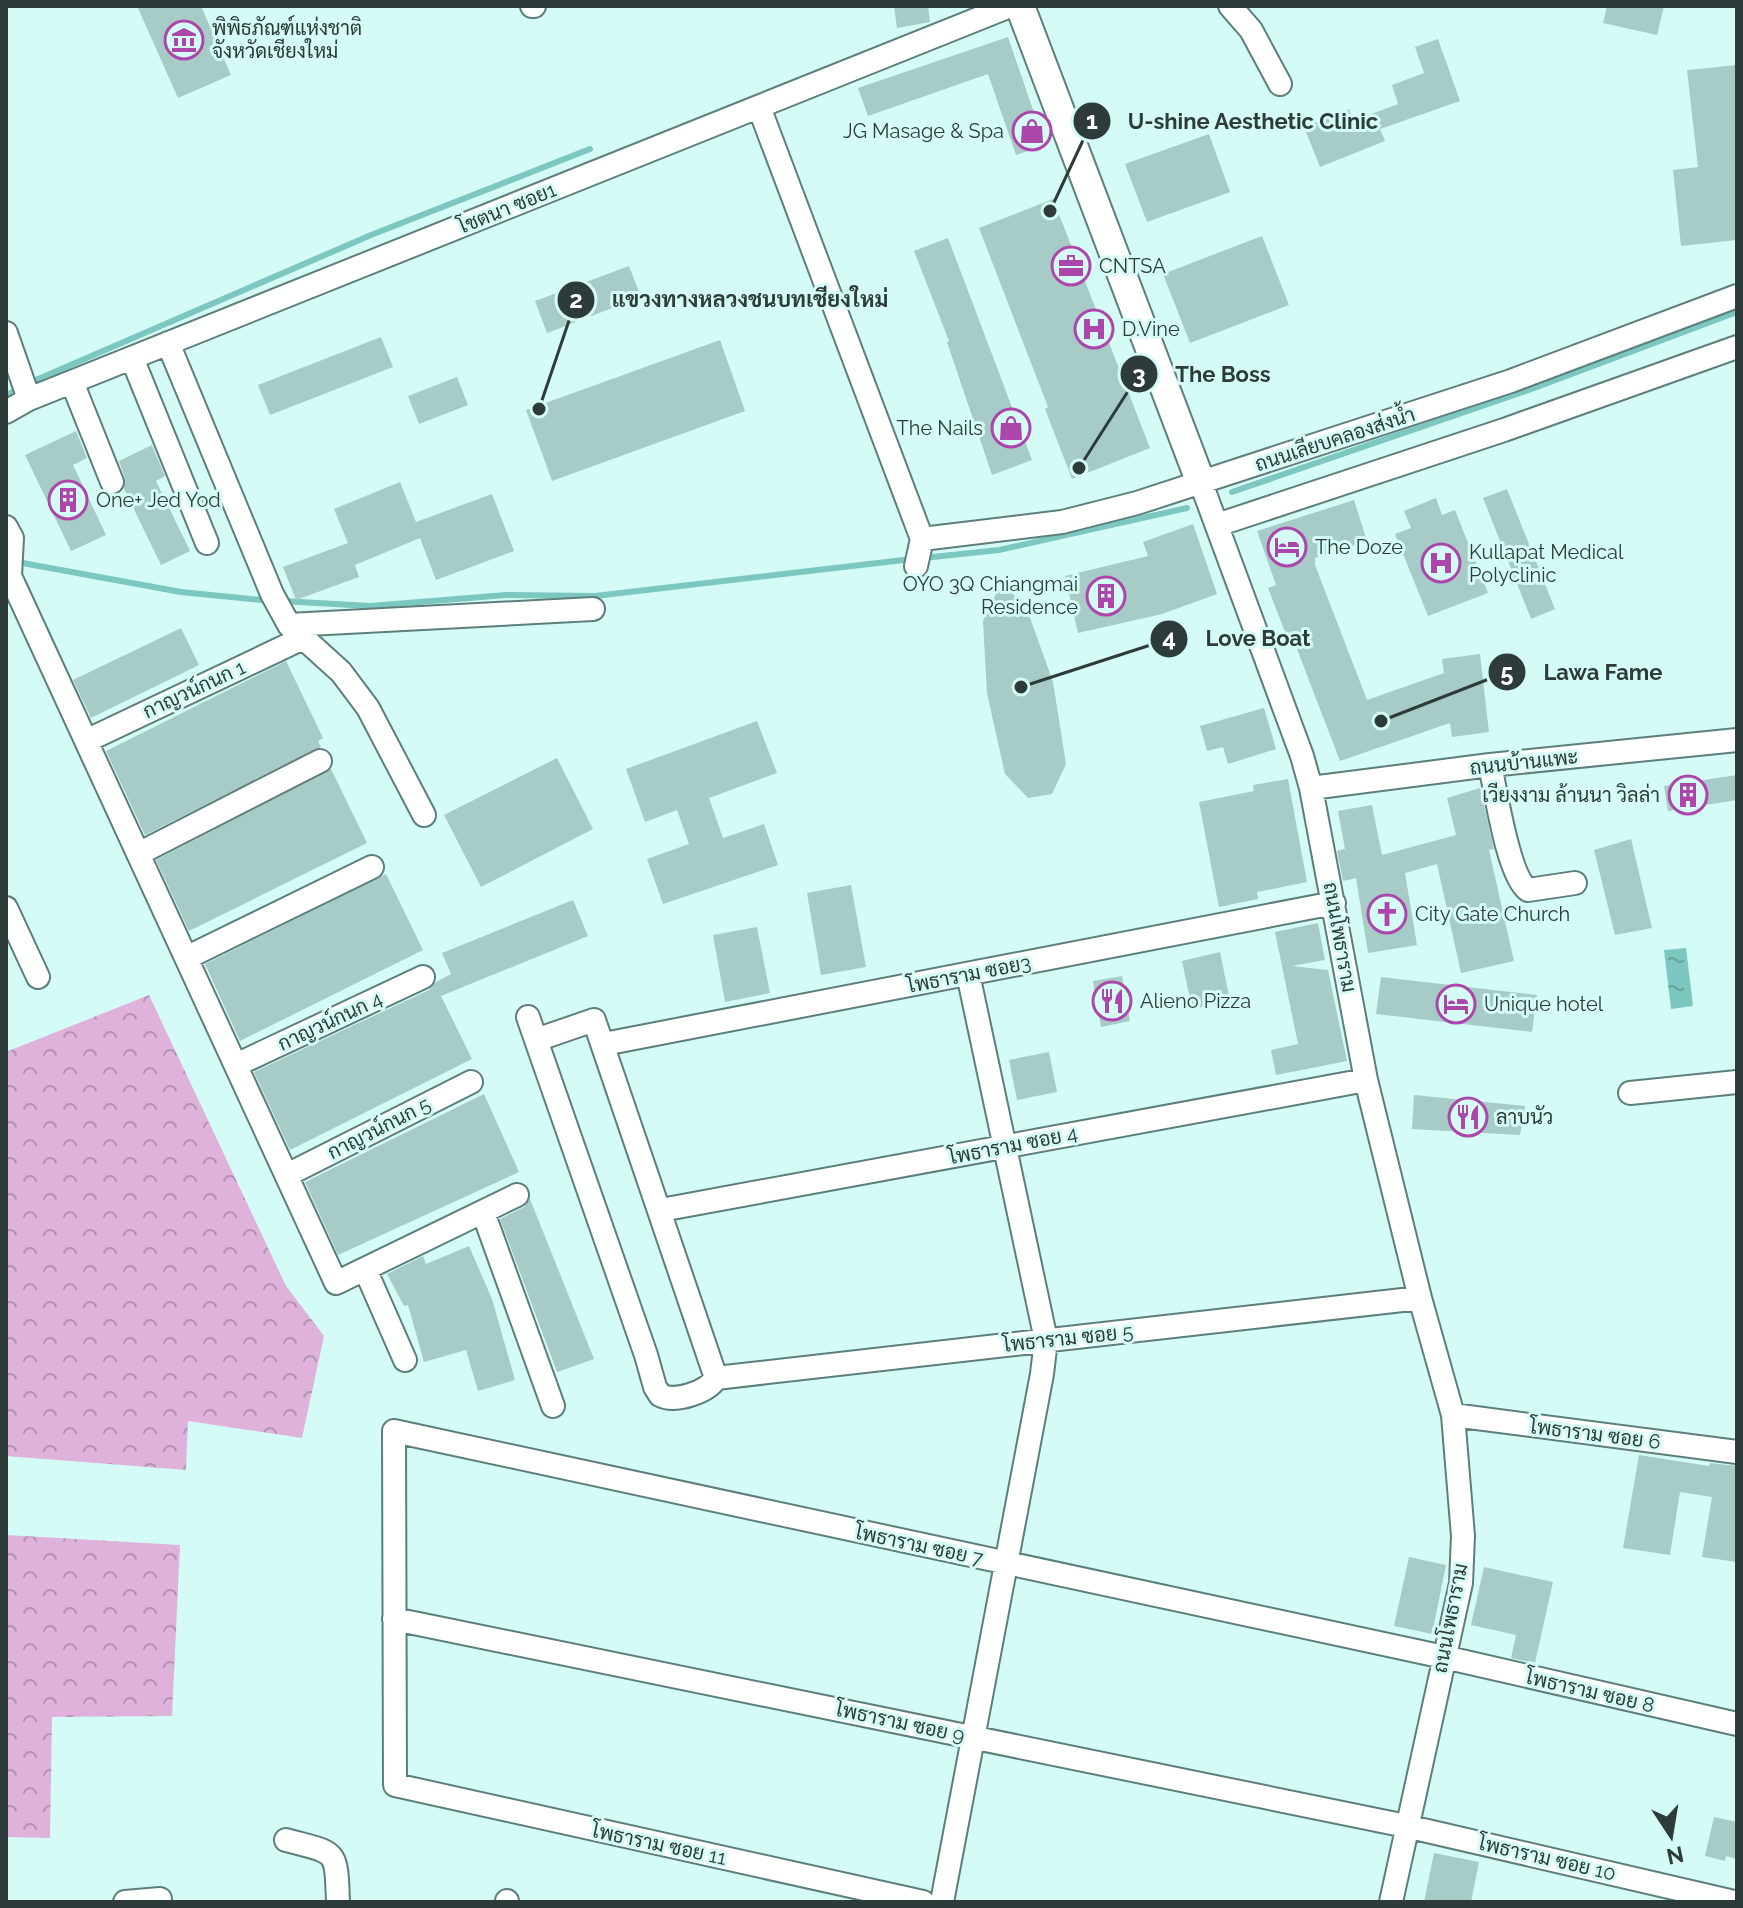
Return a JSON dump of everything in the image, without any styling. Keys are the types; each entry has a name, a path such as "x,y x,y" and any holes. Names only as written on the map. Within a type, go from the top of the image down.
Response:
{"street":[{"name":"โชตนา ซอย1","path":"6,412 29,399 1010,6"},
{"name":"ถนนโพธาราม","path":"1020,6 1302,756 1334,903 1366,1080 1420,1298 1453,1415 1462,1547 1461,1583 1391,1902"},
{"path":"1230,6 1251,30 1280,84"},
{"path":"759,107 922,539 916,566"},
{"name":"ถนนเลียบคลองส่งน้ำ","path":"922,539 1062,522 1201,483 1511,381 1737,296"},
{"path":"6,333 29,399"},
{"path":"168,343 272,594 296,632 341,672 368,708 424,815"},
{"path":"1217,525 1504,430 1737,347"},
{"path":"132,358 207,543"},
{"path":"72,382 112,482"},
{"path":"9,532 10,576 336,1283 517,1195"},
{"path":"296,632 593,609"},
{"name":"กาญวน์กนก 1","path":"86,741 296,632"},
{"name":"ถนนบ้านแพะ","path":"1311,788 1490,765 1737,740"},
{"path":"138,854 320,761"},
{"path":"1490,765 1513,867 1520,885 1528,890 1575,883"},
{"path":"186,958 372,867"},
{"name":"โพธาราม ซอย3","path":"604,1044 1334,903"},
{"path":"6,908 38,977"},
{"path":"942,1902 1046,1340 968,974"},
{"name":"กาญวน์กนก 4","path":"236,1065 423,977"},
{"path":"528,1017 655,1387 660,1395 674,1398 708,1387 716,1378 594,1020 536,1040"},
{"name":"โพธาราม ซอย 4","path":"661,1210 1366,1080"},
{"name":"กาญวน์กนก 5","path":"287,1175 471,1082"},
{"path":"1630,1093 1737,1082"},
{"path":"483,1212 553,1406"},
{"path":"365,1269 405,1360"},
{"name":"โพธาราม ซอย 5","path":"716,1378 1420,1298"},
{"name":"โพธาราม ซอย 6","path":"1453,1415 1737,1452"},
{"name":"โพธาราม ซอย 7","path":"394,1619 394,1431 1444,1657"},
{"name":"โพธาราม ซอย 9","path":"394,1619 1406,1826"},
{"name":"โพธาราม ซอย 11","path":"394,1619 395,1785 923,1902"},
{"name":"โพธาราม ซอย 8","path":"1444,1657 1737,1724"},
{"name":"โพธาราม ซอย 10","path":"1406,1826 1734,1902"},
{"path":"286,1840 327,1851 337,1863 338,1902"},
{"path":"125,1902 160,1899"}],"green space":[{"path":"149,995 286,1286 324,1336 302,1438 188,1421 186,1470 6,1456 6,1052"},
{"path":"6,1535 180,1545 172,1716 52,1717 50,1838 6,1837"}],"water":[{"path":"1686,948 1693,1006 1671,1009 1664,950"}],"building":[{"name":"พิพิธภัณฑ์แห่งชาติ จังหวัดเชียงใหม่","path":"137,6 201,6 231,75 178,98"},
{"path":"894,6 928,6 930,22 897,28"},
{"path":"1607,6 1664,6 1657,35 1603,23"},
{"path":"1008,37 1045,145 1016,155 988,74 868,116 858,88"},
{"path":"1438,39 1460,101 1380,129 1385,141 1320,167 1304,127 1349,109 1353,121 1398,104 1392,85 1424,73 1415,47"},
{"path":"1737,65 1737,240 1681,246 1673,170 1698,167 1687,70"},
{"path":"1209,134 1230,192 1147,222 1125,164"},
{"path":"1053,199 1150,448 1072,479 1045,409 1048,407 979,228"},
{"path":"1262,236 1289,305 1190,343 1163,274"},
{"path":"948,238 1032,460 992,475 949,341 914,251"},
{"path":"629,266 641,297 547,333 535,301"},
{"path":"381,337 393,367 270,415 258,385"},
{"path":"720,340 745,411 552,481 526,410"},
{"path":"457,377 468,405 419,424 408,396"},
{"name":"One+ Jed Yod","path":"76,431 87,458 73,465 106,535 71,551 25,455"},
{"path":"152,445 165,476 156,481 190,551 161,565 124,489 125,478 119,461"},
{"path":"400,482 416,522 492,494 514,551 436,580 420,538 355,565 359,577 296,600 283,567 348,543 334,509"},
{"path":"1507,489 1555,609 1531,619 1483,498"},
{"name":"Kullapat Medical Polyclinic","path":"1436,498 1442,515 1455,510 1488,593 1428,616 1395,534 1411,528 1404,511"},
{"path":"1354,500 1367,541 1315,558 1315,565 1367,700 1444,673 1442,659 1480,654 1489,732 1452,737 1450,723 1340,761 1295,644 1290,645 1268,588 1276,585 1257,531"},
{"path":"1193,524 1217,594 1162,614 1078,633 1065,576 1148,556 1143,542"},
{"path":"1002,581 1028,612 1053,682 1066,764 1052,794 1028,798 1005,774 987,693 983,621"},
{"path":"181,628 199,665 91,718 73,680"},
{"path":"286,661 323,738 318,741 321,747 145,835 106,751"},
{"path":"1264,708 1276,749 1228,764 1223,747 1207,751 1200,726"},
{"path":"757,721 777,773 709,798 723,838 764,824 778,865 663,904 647,859 689,844 677,810 645,822 626,769"},
{"path":"557,758 593,829 481,887 444,815"},
{"path":"331,769 367,843 189,931 156,860"},
{"name":"เวียงงาม ล้านนา วิลล่า","path":"1737,775 1737,800 1668,811 1664,786"},
{"path":"1288,779 1307,882 1257,892 1258,899 1219,907 1199,802 1254,791 1253,785"},
{"path":"1480,788 1494,849 1489,850 1514,961 1461,973 1437,864 1405,873 1417,945 1368,953 1356,878 1343,881 1337,851 1345,849 1338,811 1372,805 1382,855 1456,835 1447,798"},
{"path":"1631,839 1652,928 1615,935 1594,850"},
{"path":"386,874 423,950 240,1041 205,964"},
{"path":"851,885 866,967 821,975 807,893"},
{"path":"573,900 588,936 441,996 472,1059 290,1150 254,1072 429,990 451,974 442,953"},
{"path":"1318,923 1325,960 1292,966 1328,970 1347,1061 1276,1075 1271,1050 1298,1044 1275,932"},
{"path":"757,927 770,993 725,1002 713,935"},
{"path":"1220,952 1230,1001 1192,1009 1182,961"},
{"name":"Alieno Pizza","path":"1122,976 1130,1021 1101,1027 1093,981"},
{"name":"Unique hotel","path":"1381,977 1537,995 1532,1032 1376,1014"},
{"path":"1049,1052 1057,1092 1017,1100 1009,1060"},
{"path":"484,1094 519,1172 338,1255 305,1182"},
{"name":"ลาบนัว","path":"1414,1095 1525,1106 1520,1135 1412,1129"},
{"path":"530,1199 594,1359 557,1372 500,1219 524,1207"},
{"path":"469,1246 492,1299 515,1380 478,1391 466,1350 424,1362 408,1305 404,1306 387,1274 423,1256 426,1264"},
{"path":"1639,1455 1709,1466 1710,1463 1737,1466 1737,1562 1702,1557 1712,1497 1680,1492 1670,1555 1623,1548"},
{"path":"1409,1557 1446,1565 1432,1634 1394,1626"},
{"path":"1484,1567 1553,1582 1535,1663 1511,1658 1516,1635 1471,1625"},
{"path":"1714,1817 1737,1822 1737,1859 1726,1856 1725,1861 1705,1856"},
{"path":"1434,1853 1479,1862 1471,1902 1424,1902"}],"waterway":[{"path":"29,383 371,235 590,149"},
{"path":"1232,492 1537,387 1737,312"},
{"path":"6,396 19,388"},
{"path":"923,558 999,550 1187,508"},
{"path":"282,601 370,606 506,595 595,596 912,559"},
{"path":"17,562 181,592 271,601"}],"place":[{"name":"พิพิธภัณฑ์แห่งชาติ จังหวัดเชียงใหม่","path":"184,40"},
{"name":"JG Masage & Spa","path":"1032,131"},
{"name":"U-shine Aesthetic Clinic","path":"1050,211"},
{"name":"CNTSA","path":"1071,266"},
{"name":"D.Vine","path":"1094,329"},
{"name":"แขวงทางหลวงชนบทเชียงใหม่","path":"539,409"},
{"name":"The Nails","path":"1011,428"},
{"name":"The Boss","path":"1079,468"},
{"name":"One+ Jed Yod","path":"68,500"},
{"name":"The Doze","path":"1287,547"},
{"name":"Kullapat Medical Polyclinic","path":"1441,563"},
{"name":"OYO 3Q Chiangmai Residence","path":"1106,596"},
{"name":"Love Boat","path":"1021,687"},
{"name":"Lawa Fame","path":"1381,721"},
{"name":"เวียงงาม ล้านนา วิลล่า","path":"1688,795"},
{"name":"City Gate Church","path":"1387,914"},
{"name":"Alieno Pizza","path":"1112,1001"},
{"name":"Unique hotel","path":"1456,1004"},
{"name":"ลาบนัว","path":"1468,1117"}]}
